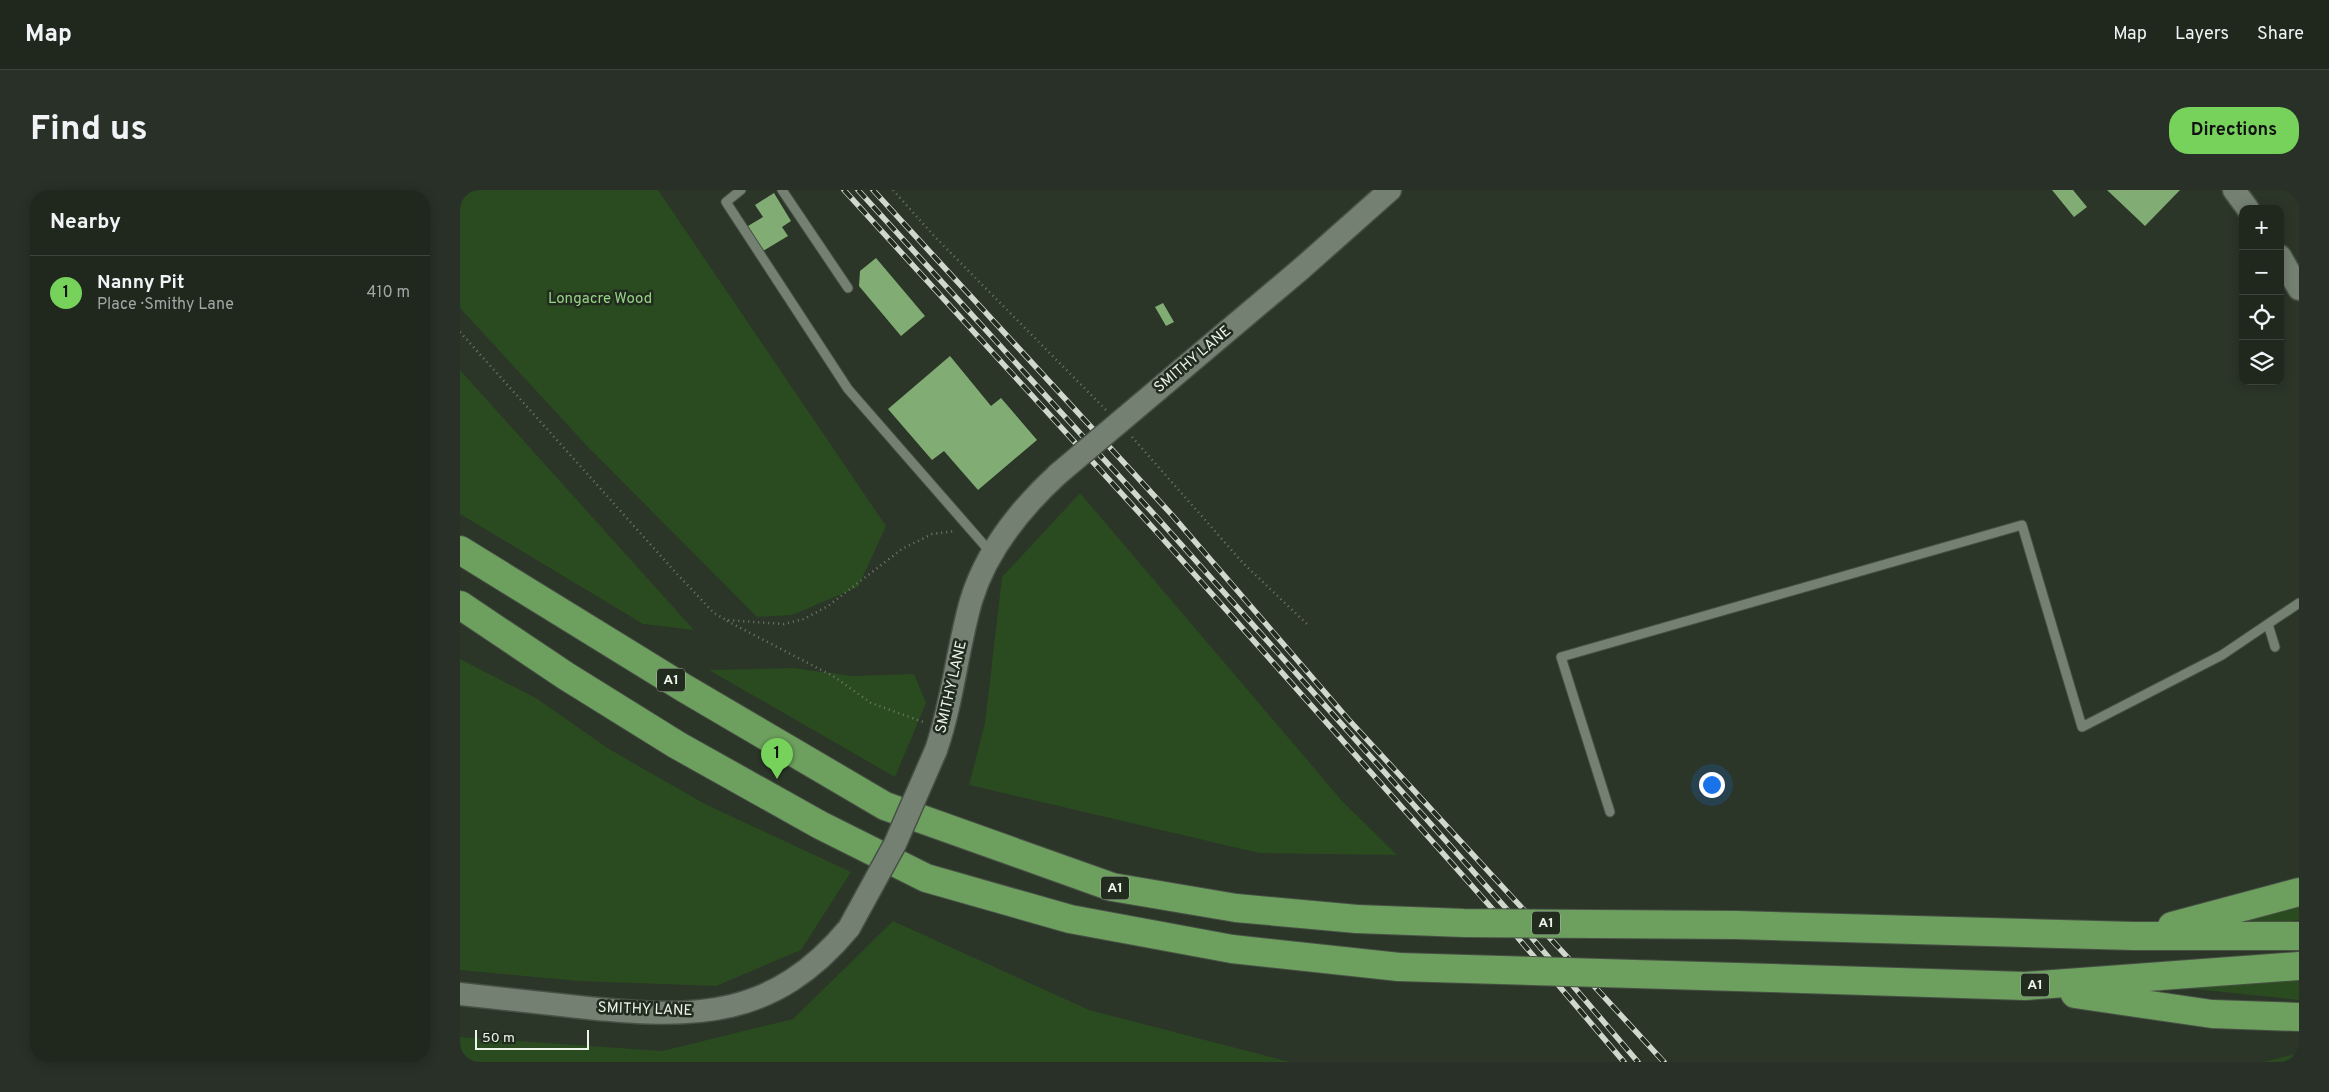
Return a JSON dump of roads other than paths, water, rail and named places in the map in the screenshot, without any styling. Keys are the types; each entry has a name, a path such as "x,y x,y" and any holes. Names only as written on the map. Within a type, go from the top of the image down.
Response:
{"highway":[{"name":"A1","path":"460,550 692,693 885,806 1112,887 1236,908 1357,919 1464,923 1736,925 2134,936 2299,936"},
{"name":"A1","path":"460,605 566,676 686,750 820,825 926,878 1070,919 1232,949 1399,967 2025,986 2299,966"},
{"path":"2134,936 2299,892"},
{"path":"2025,986 2212,1014 2299,1017"}],"street":[{"name":"SMITHY LANE","path":"460,994 644,1013 680,1014 717,1010 752,1000 789,982 822,958 849,928 895,844 940,740 971,602 992,554 1022,510 1058,474 1301,269 1390,190"},
{"path":"2234,190 2245,205"},
{"path":"2284,263 2299,289"}],"lane":[{"path":"741,190 726,202 848,389 992,554"},
{"path":"782,190 848,288"},
{"path":"1610,812 1561,657 2022,525 2082,727 2222,655 2299,603"},
{"path":"2268,624 2275,647"}],"railway":[{"path":"844,190 1155,530 1513,932 1624,1062"},
{"path":"858,190 1162,523 1521,925 1638,1062"},
{"path":"873,190 1172,515 1348,719 1664,1062"}],"place":[{"name":"Nanny Pit","path":"777,779"}],"park label":[{"name":"Longacre Wood","path":"600,299"}]}
